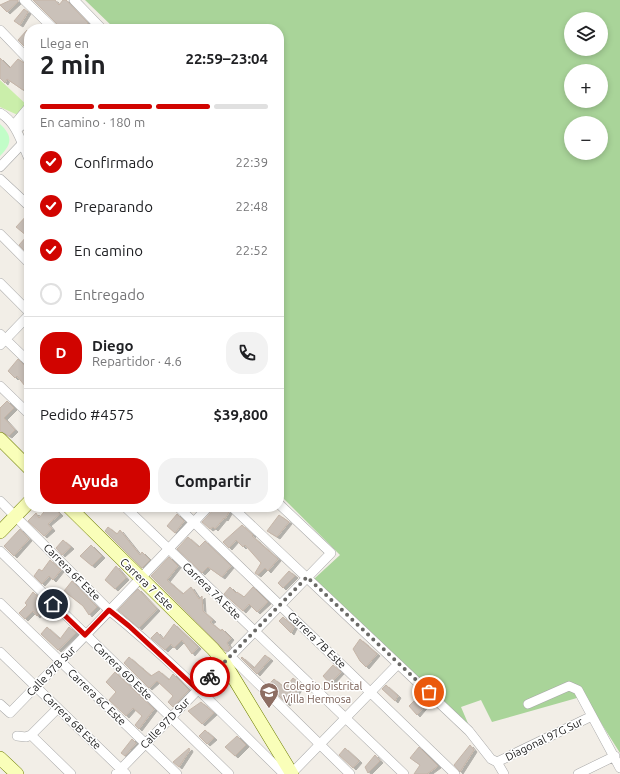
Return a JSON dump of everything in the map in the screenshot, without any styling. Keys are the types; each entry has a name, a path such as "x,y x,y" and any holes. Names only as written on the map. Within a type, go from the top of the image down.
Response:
{"street":[{"path":"24,0 49,24"},
{"path":"74,0 97,24"},
{"path":"0,30 24,55"},
{"path":"0,114 9,119 15,128 24,148"},
{"path":"15,128 24,114"},
{"path":"15,128 24,123"},
{"path":"0,167 22,144"},
{"path":"0,179 24,201"},
{"path":"0,234 24,258"},
{"path":"0,283 24,307"},
{"path":"24,319 2,339 24,358"},
{"path":"0,386 24,409"},
{"path":"0,439 24,463"},
{"name":"Carrera 6F Este","path":"0,501 109,610 129,626 289,774"},
{"path":"0,532 24,507"},
{"name":"Calle 97D Sur","path":"121,772 146,743 331,552 284,509"},
{"name":"Carrera 7 Este","path":"74,512 141,580 320,744 350,774"},
{"name":"Carrera 7A Este","path":"130,512 404,774"},
{"name":"Carrera 7B Este","path":"183,512 455,774"},
{"name":"Calle 97B Sur","path":"0,704 10,713 109,610 141,580 203,512"},
{"path":"237,512 470,731 490,759 497,762 504,774"},
{"name":"Carrera 6D Este","path":"0,551 229,774"},
{"name":"Carrera 6C Este","path":"0,602 177,774"},
{"name":"Carrera 6B Este","path":"0,652 121,772"},
{"path":"227,659 289,774 398,664"},
{"path":"528,704 569,686 578,690 615,756 620,768"},
{"path":"17,736 26,737 31,735 58,708"},
{"name":"Diagonal 97G Sur","path":"497,762 592,716"},
{"path":"31,735 71,774"},
{"path":"578,774 615,756"},
{"path":"0,758 17,774"}],"green space":[{"path":"85,0 620,0 620,753 584,696 492,722 481,700 461,707 470,728 314,579 340,555 284,499 284,24 110,24"},
{"path":"0,80 24,102 24,111 20,116 0,107"},
{"path":"0,124 9,136 9,144 0,156"}],"building":[{"path":"11,0 18,0 18,2 7,12 0,5"},
{"path":"33,0 55,0 59,5 63,0 66,0 88,23 57,24"},
{"path":"24,9 28,12 20,25 14,21"},
{"path":"24,33 24,46 18,40"},
{"path":"0,58 10,68 18,59 24,63 23,90 7,79 5,83 0,78"},
{"path":"24,218 24,234 16,227"},
{"path":"24,239 24,250 19,245"},
{"path":"18,359 24,365 24,385 17,376 15,378 8,371"},
{"path":"7,401 14,408 4,418 15,430 9,436 0,431 0,408"},
{"path":"44,512 58,512 60,514 48,524 52,529 44,536 28,521 36,513 39,518"},
{"path":"211,512 229,512 225,519 224,518 215,529 213,527 210,529 202,522"},
{"path":"177,514 184,521 175,533 167,526"},
{"path":"279,515 289,522 277,537 267,531"},
{"path":"242,525 278,559 268,571 265,568 258,575 255,573 261,563 245,545 243,547 236,540 229,548 223,542"},
{"path":"108,527 117,534 120,530 140,555 142,552 150,560 142,568 105,531"},
{"path":"20,529 29,539 14,556 4,546"},
{"path":"188,537 199,547 205,541 231,566 222,577 208,567 202,573 177,549"},
{"path":"63,540 71,547 62,555 56,548"},
{"path":"91,545 102,556 92,566 80,556"},
{"path":"169,557 178,566 167,580 183,594 191,587 199,599 202,596 203,611 213,620 210,622 221,631 222,629 231,638 227,643 230,648 228,651 225,651 151,576"},
{"path":"50,560 61,570 53,580 49,576 42,584 34,576 39,569 42,571"},
{"path":"116,566 126,578 115,589 105,580"},
{"path":"289,571 295,576 283,588 278,583"},
{"path":"72,581 97,607 89,615 83,606 64,591"},
{"path":"230,587 236,593 237,592 244,597 253,587 268,602 257,612 249,604 243,611 224,594"},
{"path":"138,589 157,609 139,628 118,610"},
{"path":"33,592 48,606 37,616 33,611 25,619 19,613 27,605 25,603"},
{"path":"283,617 294,627 291,633 279,621"},
{"path":"174,624 198,647 192,654 182,640 174,648 171,644 165,650 151,638 157,632 163,639"},
{"path":"47,627 60,639 69,627 76,633 58,650 41,634"},
{"path":"360,639 377,654 366,667 360,661 353,649"},
{"path":"265,655 270,659 257,674 241,658 242,657 254,668"},
{"path":"129,657 151,676 159,671 169,680 173,674 189,690 173,707 168,702 173,696 157,681 149,688 124,663"},
{"path":"333,665 341,672 330,684 323,676"},
{"path":"115,672 154,709 139,729 135,725 142,716 133,708 126,716 109,700 116,692 106,682"},
{"path":"293,678 302,685 287,704 268,685 274,679 285,688"},
{"path":"386,685 398,696 395,701 382,689"},
{"path":"419,696 427,703 417,715 409,706"},
{"path":"201,702 214,713 202,724 188,711"},
{"path":"205,730 214,738 207,744 199,736"},
{"path":"237,736 246,745 235,756 225,747"},
{"path":"132,739 136,743 125,756 121,753"},
{"path":"470,745 474,750 460,772 454,765"},
{"path":"419,747 438,766 427,774 414,774 420,765 410,758"},
{"path":"189,748 190,750 179,767 173,762"},
{"path":"345,748 359,761 353,768 339,755"},
{"path":"375,755 380,761 368,773 365,767"}],"way so far":[{"path":"210,677 307,577 429,692"}],"place":[{"name":"Colegio Distrital Villa Hermosa","path":"269,709"}],"route":[{"path":"53,604 85,635 109,610 129,626 198,690 210,677"}]}
